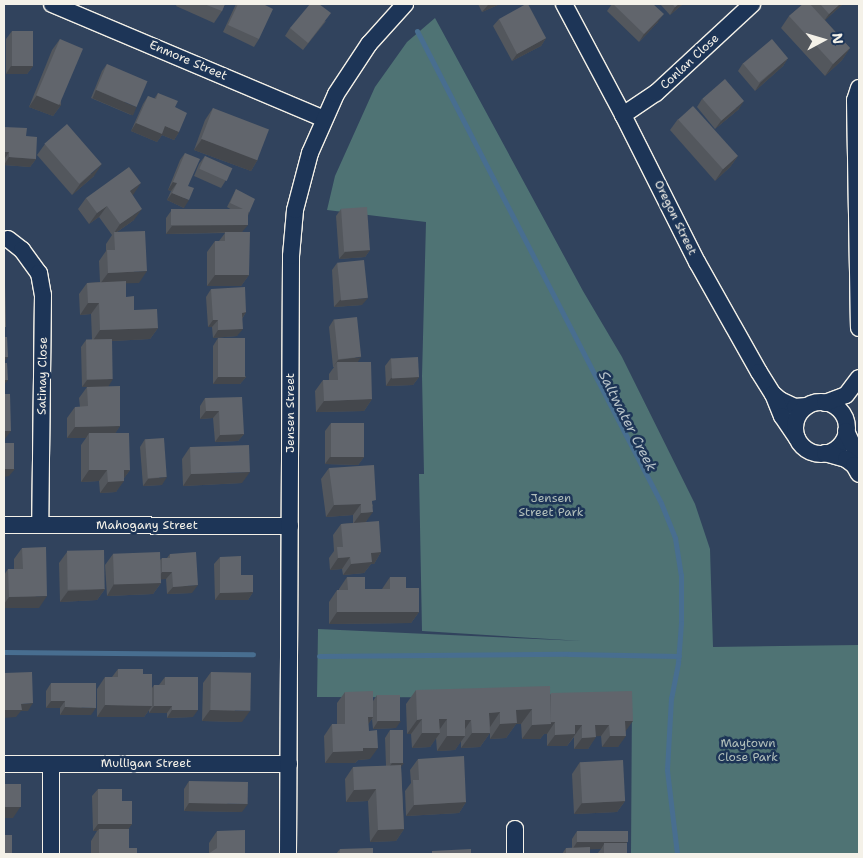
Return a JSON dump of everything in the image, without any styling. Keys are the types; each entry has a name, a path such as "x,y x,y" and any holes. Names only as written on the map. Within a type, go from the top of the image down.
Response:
{"street":[{"name":"Enmore Street","path":"52,4 324,119"},
{"name":"Jensen Street","path":"288,854 292,232 300,183 324,119 336,94 369,44 404,4"},
{"name":"Oregon Street","path":"564,4 624,116 696,262 773,394 793,407 825,403 838,400 846,395 859,378"},
{"name":"Conlan Close","path":"624,116 656,93 752,4"},
{"path":"859,88 855,100 858,147 859,328"},
{"name":"Satinay Close","path":"8,239 22,250 39,273 43,295 40,525"},
{"path":"825,453 838,447 855,402 859,382"},
{"path":"773,394 782,416 799,441 810,451 846,459 859,474"},
{"path":"825,403 837,408 859,459"},
{"path":"799,441 796,430 797,419 807,406"},
{"name":"Mahogany Street","path":"4,525 290,526"},
{"name":"Mulligan Street","path":"4,764 289,764"},
{"path":"51,764 51,854"},
{"path":"515,829 515,854"}],"green space":[{"name":"Jensen Street Park","path":"435,18 583,291 622,357 695,504 710,549 713,647 859,645 859,854 631,854 632,698 317,697 318,629 582,641 422,631 419,474 424,474 422,376 426,222 327,210 335,176 375,87 407,42"}],"building":[{"path":"204,4 225,4 222,11"},
{"path":"238,4 263,4 273,9 259,39 228,25"},
{"path":"310,4 319,4 331,13 308,43 290,28"},
{"path":"528,4 546,38 517,54 499,19"},
{"path":"613,4 653,4 664,14 644,34"},
{"path":"803,4 810,4 850,48 833,64 789,16"},
{"path":"820,4 840,4 829,14"},
{"path":"12,31 33,31 33,66 12,66"},
{"path":"60,39 83,49 59,105 36,95"},
{"path":"772,39 788,58 759,83 743,63"},
{"path":"107,64 148,81 137,107 96,90"},
{"path":"725,79 744,101 721,121 702,99"},
{"path":"158,93 178,101 175,107 187,113 179,132 165,126 162,134 136,123 148,96 156,99"},
{"path":"693,106 738,156 723,169 678,119"},
{"path":"213,108 269,130 257,160 201,139"},
{"path":"67,124 102,164 79,184 44,144"},
{"path":"4,127 27,128 26,136 37,137 36,159 9,157 9,152 4,152"},
{"path":"185,153 200,159 188,186 194,188 189,200 172,193 177,183 173,182"},
{"path":"205,156 232,168 227,181 199,169"},
{"path":"129,167 141,183 130,191 142,209 120,224 107,206 97,213 86,198"},
{"path":"236,189 255,199 249,213 248,209 243,209 230,203"},
{"path":"367,207 370,250 344,252 341,209"},
{"path":"171,209 248,209 248,225 171,225"},
{"path":"145,231 147,271 108,273 107,250 115,250 114,232"},
{"path":"225,232 250,232 249,275 215,275 215,241 225,241"},
{"path":"364,260 368,298 341,301 337,263"},
{"path":"126,281 126,297 134,296 134,310 157,309 158,328 100,330 99,303 88,303 87,283"},
{"path":"5,284 6,327 4,327"},
{"path":"245,287 246,312 242,313 243,329 218,330 218,320 213,320 211,289"},
{"path":"357,317 361,357 338,359 334,319"},
{"path":"4,337 7,337 8,357 4,357"},
{"path":"218,338 245,338 245,377 218,377"},
{"path":"86,339 112,339 113,379 87,379"},
{"path":"418,357 419,377 392,378 391,358"},
{"path":"337,362 371,362 372,399 324,401 323,380 338,380"},
{"path":"4,363 7,363 8,380 4,380"},
{"path":"120,386 120,426 75,427 75,407 88,406 87,387"},
{"path":"4,394 10,394 11,431 4,431"},
{"path":"242,397 244,434 220,435 219,411 206,411 205,398"},
{"path":"331,423 364,423 364,457 331,457"},
{"path":"89,433 129,433 130,470 124,470 124,481 108,482 107,470 89,470"},
{"path":"164,438 167,477 148,478 145,439"},
{"path":"4,443 14,443 14,469 4,469"},
{"path":"249,445 250,472 191,474 190,447"},
{"path":"374,465 376,500 372,501 373,512 361,513 361,504 334,505 329,468"},
{"path":"379,521 381,552 371,553 372,562 351,564 350,557 338,558 337,547 343,547 341,524"},
{"path":"46,547 47,596 9,597 8,569 23,569 22,548"},
{"path":"104,550 105,589 68,590 67,551"},
{"path":"160,552 161,583 114,585 113,554"},
{"path":"196,552 198,585 173,587 172,572 162,572 162,558 170,558 170,554"},
{"path":"241,556 241,575 253,575 253,592 220,593 220,557"},
{"path":"347,577 365,577 365,589 390,589 390,577 406,577 406,588 419,588 419,612 337,612 337,590 348,590"},
{"path":"118,669 143,669 143,674 152,674 152,706 105,705 105,677 118,677"},
{"path":"32,672 33,703 21,704 22,710 4,710 4,673"},
{"path":"211,672 251,673 250,711 210,710"},
{"path":"165,677 198,677 198,710 172,710 172,706 154,706 154,685 165,685"},
{"path":"51,683 96,683 96,708 65,707 65,701 51,701"},
{"path":"550,686 551,724 532,725 532,709 516,710 517,723 500,724 500,712 489,713 490,733 472,733 471,720 465,720 465,736 447,736 447,719 439,719 440,733 422,733 422,719 417,720 416,690"},
{"path":"373,691 373,717 368,717 369,731 377,730 378,748 363,748 363,751 333,752 332,724 345,724 345,692"},
{"path":"632,691 633,721 625,721 626,736 610,736 609,725 595,725 596,737 582,738 582,725 575,725 575,734 555,735 555,722 551,722 551,693"},
{"path":"377,695 400,695 400,721 377,721"},
{"path":"390,730 403,730 403,763 390,763"},
{"path":"464,756 466,802 414,805 413,780 419,780 418,759"},
{"path":"623,760 625,801 582,803 580,762"},
{"path":"401,765 404,829 378,830 376,789 354,790 353,767"},
{"path":"189,781 248,782 248,804 189,803"},
{"path":"4,784 21,784 21,807 4,807"},
{"path":"98,789 122,789 122,801 132,801 132,824 98,824"},
{"path":"99,829 129,829 129,848 137,848 137,854 99,854"},
{"path":"245,830 245,854 208,854 217,848 217,831"},
{"path":"577,831 628,831 628,842 577,842"},
{"path":"4,835 12,835 12,854 4,854"},
{"path":"604,843 627,843 627,854 604,854"},
{"path":"590,847 590,854 566,854 566,848"},
{"path":"373,848 373,854 340,854 340,849"},
{"path":"471,849 471,854 432,854 432,851"}],"waterway":[{"name":"Saltwater Creek","path":"417,31 661,503 675,538 681,575 681,623 678,663 671,698 667,770 677,854"},
{"path":"4,652 253,654"},
{"path":"319,656 569,654 679,656"}],"park label":[{"name":"Maytown Close Park","path":"748,751"}]}
